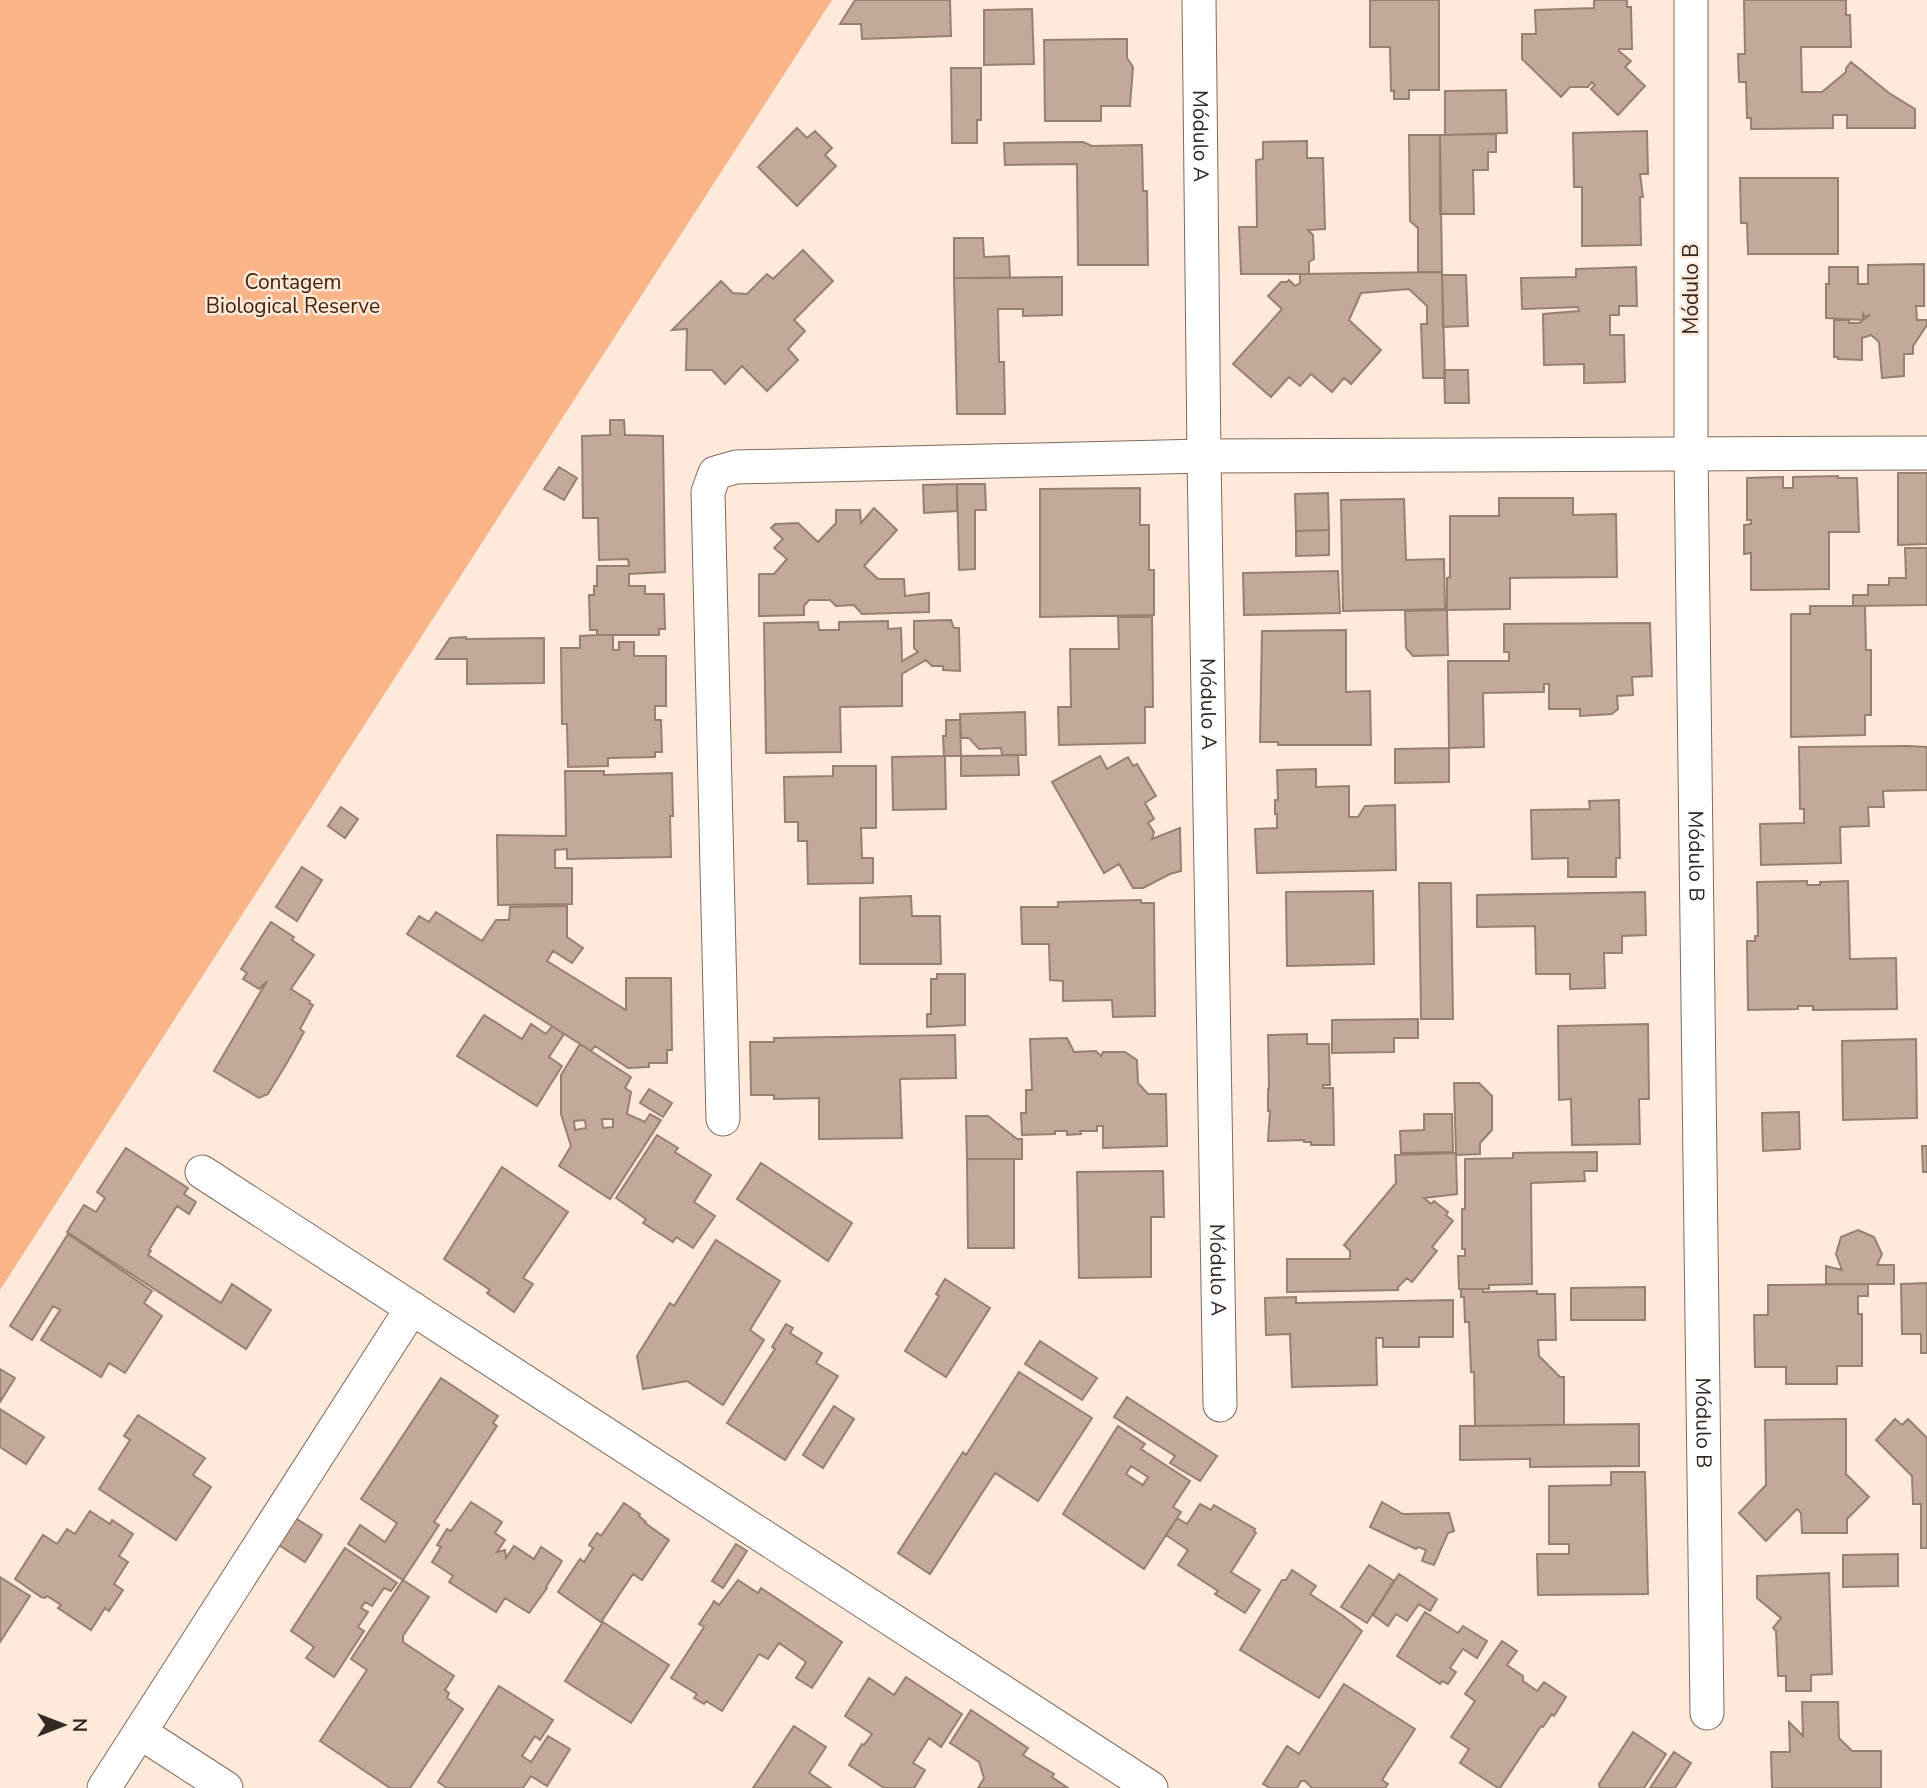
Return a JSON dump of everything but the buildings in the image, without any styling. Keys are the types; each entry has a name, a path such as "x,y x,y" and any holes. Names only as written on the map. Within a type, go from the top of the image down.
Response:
{"street":[{"name":"Módulo A","path":"1199,0 1220,1405"},
{"name":"Módulo B","path":"1690,0 1691,452 1707,1713"},
{"path":"723,1119 708,492 715,473 736,467 1204,456 1927,453"},
{"path":"202,1172 1151,1788"},
{"path":"104,1788 412,1308"},
{"path":"141,1733 226,1788"}],"green space":[{"name":"Contagem Biological Reserve","path":"0,0 832,0 0,1290"}]}
